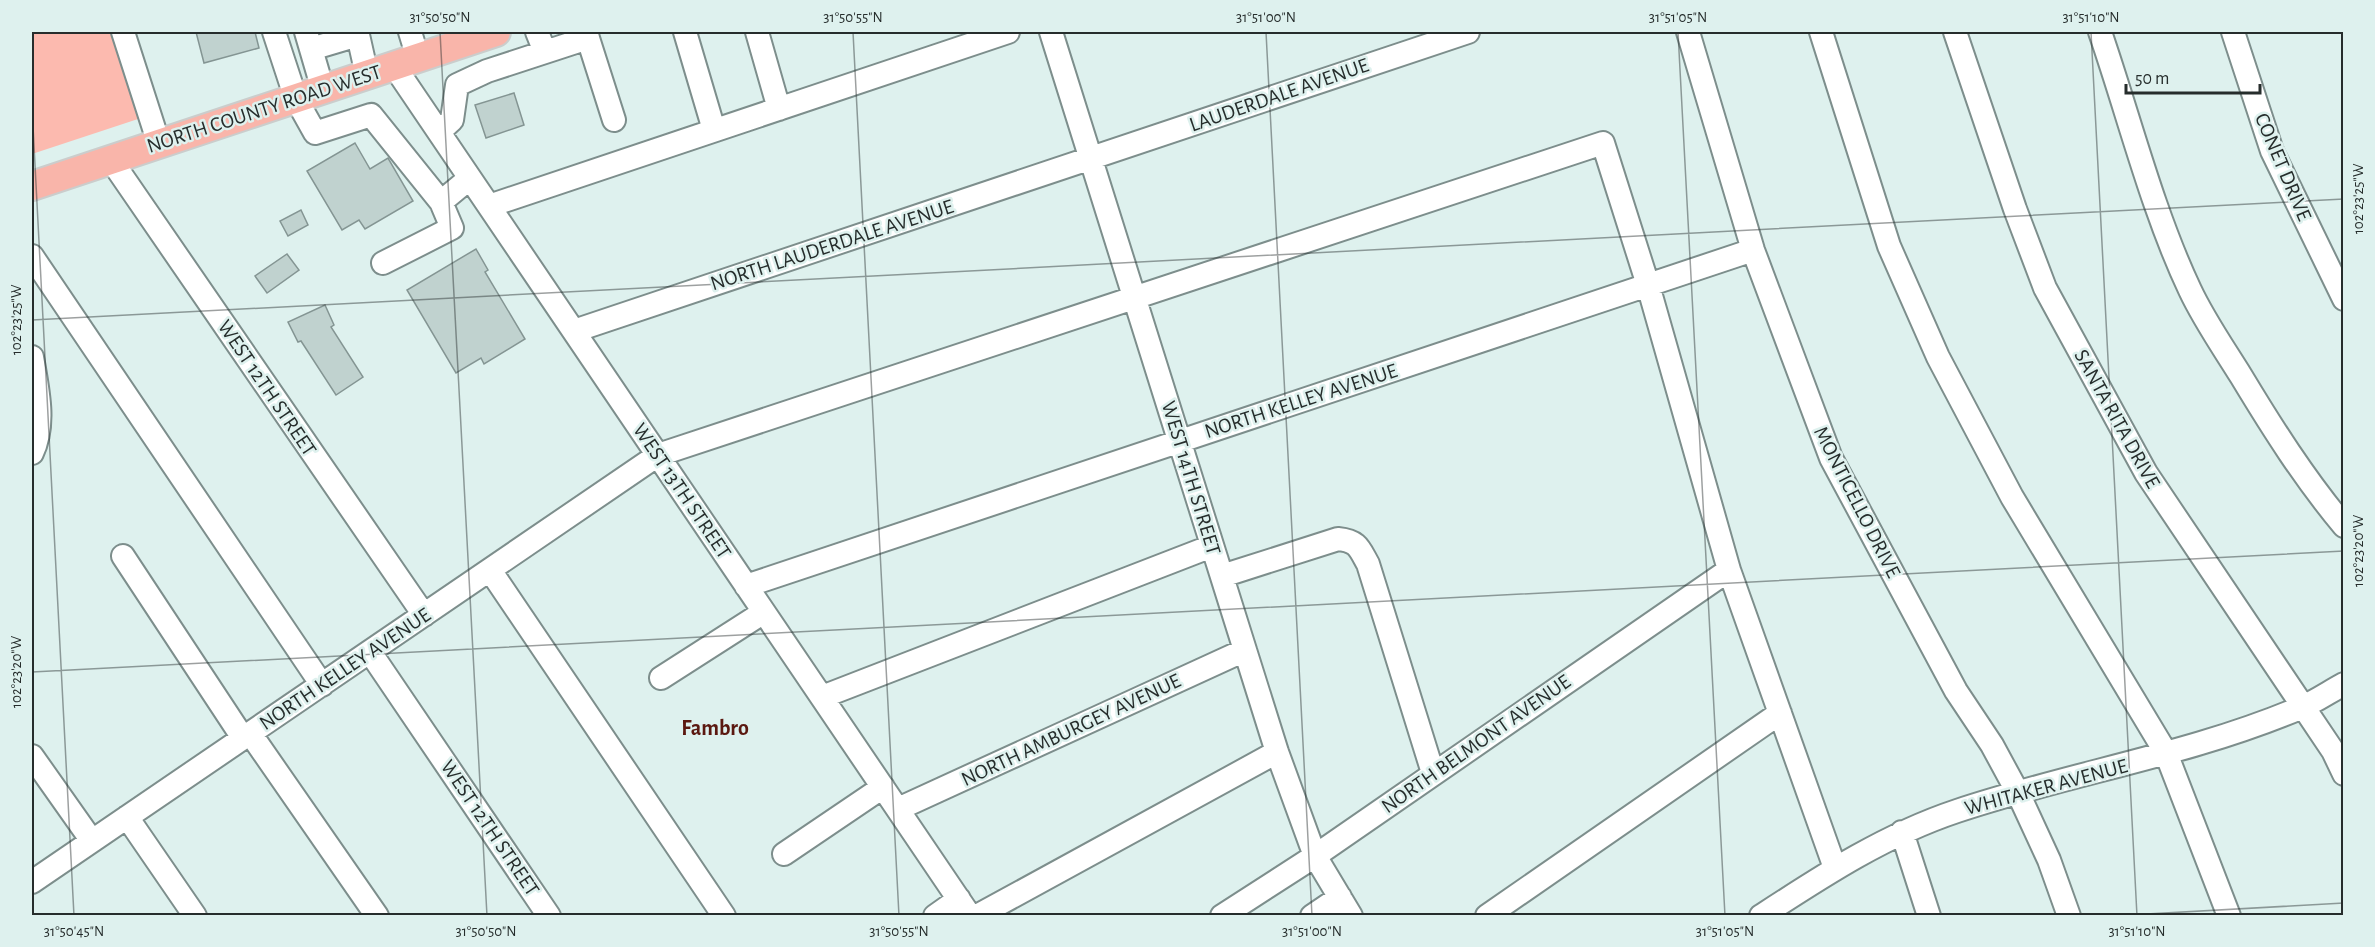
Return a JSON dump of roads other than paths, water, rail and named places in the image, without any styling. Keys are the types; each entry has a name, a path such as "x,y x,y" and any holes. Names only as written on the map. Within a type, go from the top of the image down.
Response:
{"main road":[{"name":"NORTH COUNTY ROAD WEST","path":"32,186 367,75 407,52 480,34"}],"street":[{"path":"123,32 159,144"},
{"path":"274,32 296,99 315,133 371,115 441,202 452,228 383,263"},
{"path":"688,32 714,130"},
{"path":"757,32 779,108"},
{"path":"489,206 1008,32"},
{"name":"WEST 14TH STREET","path":"1051,32 1277,752 1314,856 1345,906"},
{"name":"LAUDERDALE AVENUE","path":"1091,159 1468,32"},
{"name":"MONTICELLO DRIVE","path":"1688,32 1753,250 1831,458 1956,691 1992,746 2018,793 2049,860 2069,915"},
{"path":"1821,32 1889,246 1938,357 2012,497 2166,753 2229,915"},
{"name":"SANTA RITA DRIVE","path":"1955,32 2014,209 2045,288 2146,473 2333,752 2343,774"},
{"path":"2100,32 2162,224 2189,288 2205,320 2271,428 2343,526"},
{"name":"CONET DRIVE","path":"2233,32 2272,151 2343,299"},
{"path":"480,34 487,71"},
{"path":"323,90 309,40 358,35 367,75"},
{"path":"439,132 452,120 457,85 541,42 587,35 614,120"},
{"name":"WEST 13TH STREET","path":"407,52 439,132 964,907"},
{"name":"NORTH KELLEY AVENUE","path":"32,882 658,455 1602,143 1648,285"},
{"name":"NORTH LAUDERDALE AVENUE","path":"574,331 1091,159"},
{"name":"WEST 12TH STREET","path":"111,160 423,615"},
{"path":"441,202 470,178"},
{"name":"NORTH KELLEY AVENUE","path":"746,586 1753,250"},
{"path":"32,256 322,685"},
{"path":"1648,285 1729,570 1835,868"},
{"path":"32,357 39,430 32,453"},
{"path":"1222,576 1338,539 1358,545 1368,564 1433,773"},
{"path":"822,697 1212,546"},
{"path":"123,556 247,736 376,915"},
{"path":"490,570 724,915"},
{"name":"NORTH BELMONT AVENUE","path":"1222,915 1314,856 1729,570"},
{"path":"661,678 765,612"},
{"name":"NORTH AMBURGEY AVENUE","path":"898,809 1245,650"},
{"name":"WEST 12TH STREET","path":"370,652 549,915"},
{"name":"WHITAKER AVENUE","path":"1761,915 1835,868 1902,832 1957,811 2166,753 2302,707 2343,684"},
{"path":"1487,915 1780,713"},
{"path":"977,915 1277,752"},
{"path":"32,756 92,841"},
{"path":"784,854 883,787"},
{"path":"127,817 195,915"},
{"path":"1902,832 1929,915"},
{"path":"1312,915 1345,906"},
{"path":"935,915 964,907"}],"district":[{"name":"Fambro","path":"715,728"}]}
